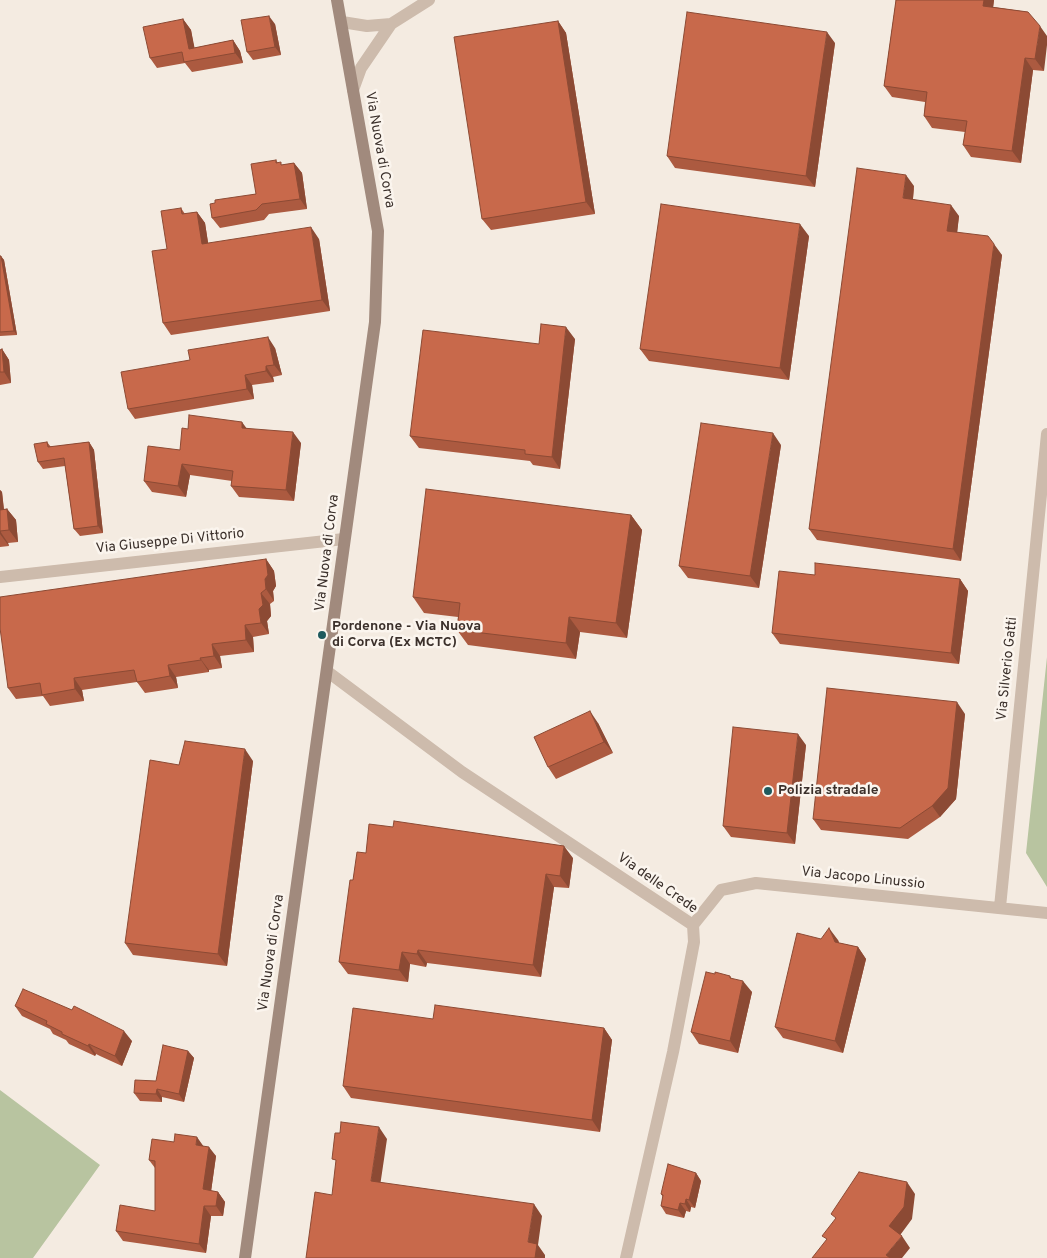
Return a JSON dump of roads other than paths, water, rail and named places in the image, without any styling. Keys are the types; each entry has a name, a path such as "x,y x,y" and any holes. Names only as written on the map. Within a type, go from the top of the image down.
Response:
{"main road":[{"name":"Via Nuova di Corva","path":"245,1258 328,672 374,322 378,230 338,0"}],"street":[{"path":"354,90 360,68 391,24 429,0"},
{"path":"342,22 367,26 391,24"},
{"name":"Via Silverio Gatti","path":"1000,907 1047,434"},
{"name":"Via Giuseppe Di Vittorio","path":"0,576 344,539"},
{"name":"Via delle Crede","path":"328,672 462,772 692,925 694,942 673,1052 626,1258"},
{"name":"Via Jacopo Linussio","path":"692,925 721,890 756,883 1047,912"}],"place":[{"name":"Pordenone - Via Nuova di Corva (Ex MCTC)","path":"322,635"},
{"name":"Polizia stradale","path":"768,791"}]}
